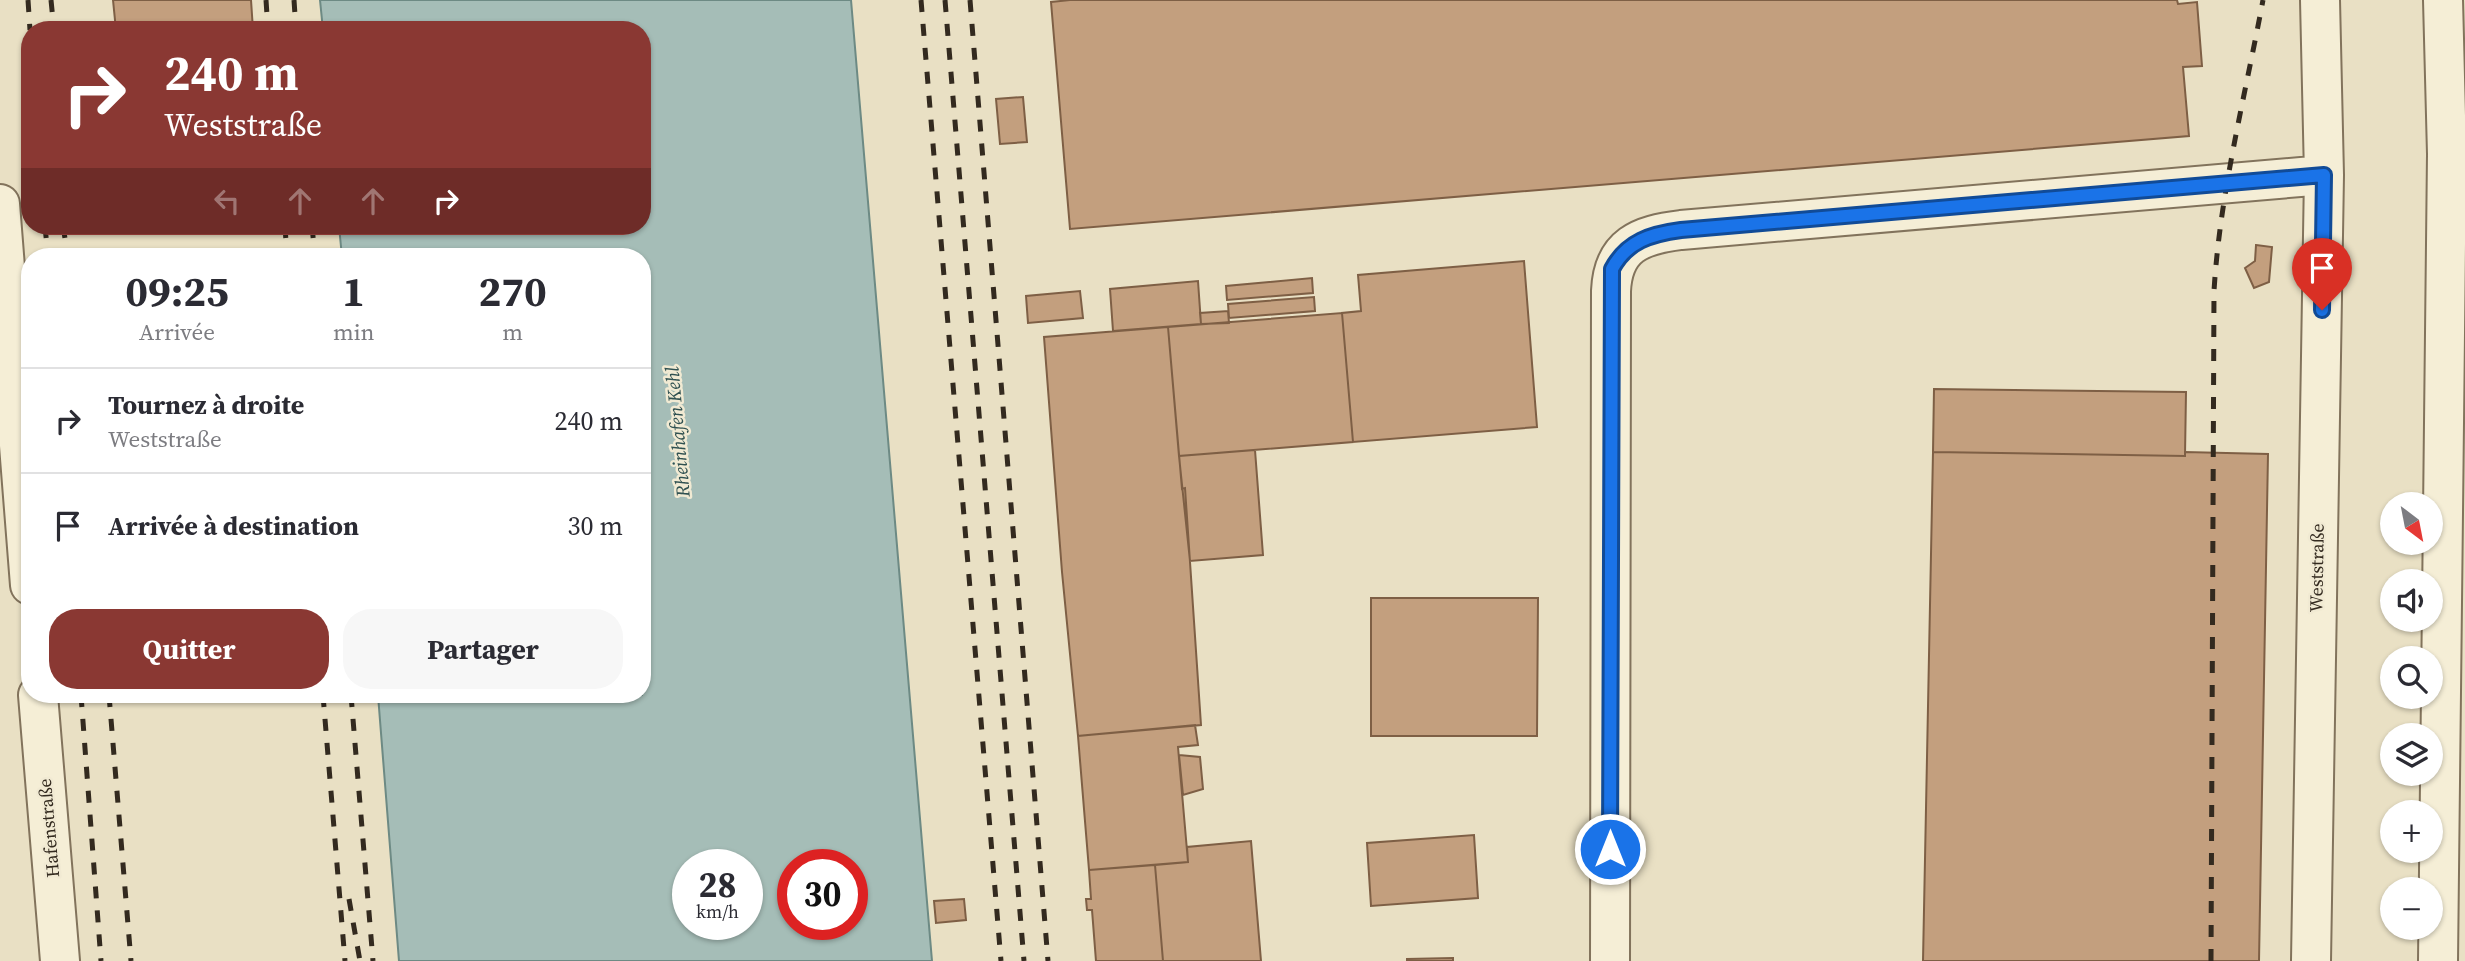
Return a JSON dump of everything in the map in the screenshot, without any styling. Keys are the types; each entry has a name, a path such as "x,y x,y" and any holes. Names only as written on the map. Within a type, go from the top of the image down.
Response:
{"street":[{"name":"Weststraße","path":"2311,961 2324,175 2320,0"},
{"path":"2438,961 2446,167 2443,0"},
{"path":"1610,961 1611,290 1612,269 1620,254 1637,241 1656,233 1681,230 2324,175"},
{"path":"0,204 19,569"},
{"name":"Hafenstraße","path":"39,703 60,961"}],"water":[{"name":"Rheinhafen Kehl","path":"320,0 851,0 932,961 399,961 379,703 651,703 651,248 341,248 340,235 651,235 651,21 322,21"}],"building":[{"path":"113,0 251,0 252,21 115,21"},
{"path":"2177,0 2178,4 2197,2 2202,66 2183,67 2189,136 1070,229 1051,2"},
{"path":"1023,97 1027,142 1000,144 996,99"},
{"path":"2256,245 2272,247 2269,282 2254,288 2245,268 2255,261"},
{"path":"1524,261 1537,427 1353,442 1342,313 1361,311 1358,275"},
{"path":"1312,278 1313,293 1227,300 1226,286"},
{"path":"1198,281 1201,324 1113,331 1110,289"},
{"path":"1080,291 1083,318 1028,323 1026,296"},
{"path":"1314,297 1315,311 1229,318 1228,304"},
{"path":"1228,311 1229,323 1201,324 1200,313"},
{"path":"1342,313 1353,442 1179,456 1168,327"},
{"path":"1168,327 1182,489 1185,488 1201,725 1078,736 1044,337"},
{"path":"1934,389 2186,392 2185,456 1933,452"},
{"path":"1255,450 1263,555 1190,561 1179,456"},
{"path":"1933,452 2185,456 2185,452 2268,454 2259,961 1923,961"},
{"path":"1371,598 1538,598 1537,736 1371,736"},
{"path":"1195,725 1198,745 1178,747 1188,862 1089,870 1078,736"},
{"path":"1179,755 1200,757 1203,789 1183,795"},
{"path":"1474,835 1478,898 1371,906 1367,843"},
{"path":"1251,841 1261,961 1163,961 1155,865 1188,862 1187,847"},
{"path":"1155,865 1163,961 1096,961 1092,910 1087,910 1086,899 1091,899 1089,870"},
{"path":"964,899 966,920 936,923 934,901"},
{"path":"1453,958 1453,961 1407,961 1407,959"}],"railway":[{"path":"28,0 29,21"},
{"path":"51,0 53,21"},
{"path":"266,0 267,21"},
{"path":"294,0 295,21"},
{"path":"921,0 1001,961"},
{"path":"945,0 1024,961"},
{"path":"970,0 1048,961"},
{"path":"2211,961 2214,291 2227,181 2263,0"},
{"path":"46,235 47,248"},
{"path":"64,235 67,248"},
{"path":"286,235 286,248"},
{"path":"313,235 314,248"},
{"path":"82,703 101,961"},
{"path":"110,703 131,961"},
{"path":"324,703 345,961"},
{"path":"352,703 373,961"},
{"path":"349,899 360,961"}],"route":[{"path":"1610,849 1611,290 1612,269 1620,254 1637,241 1656,233 1681,230 2324,175 2322,310"}]}
